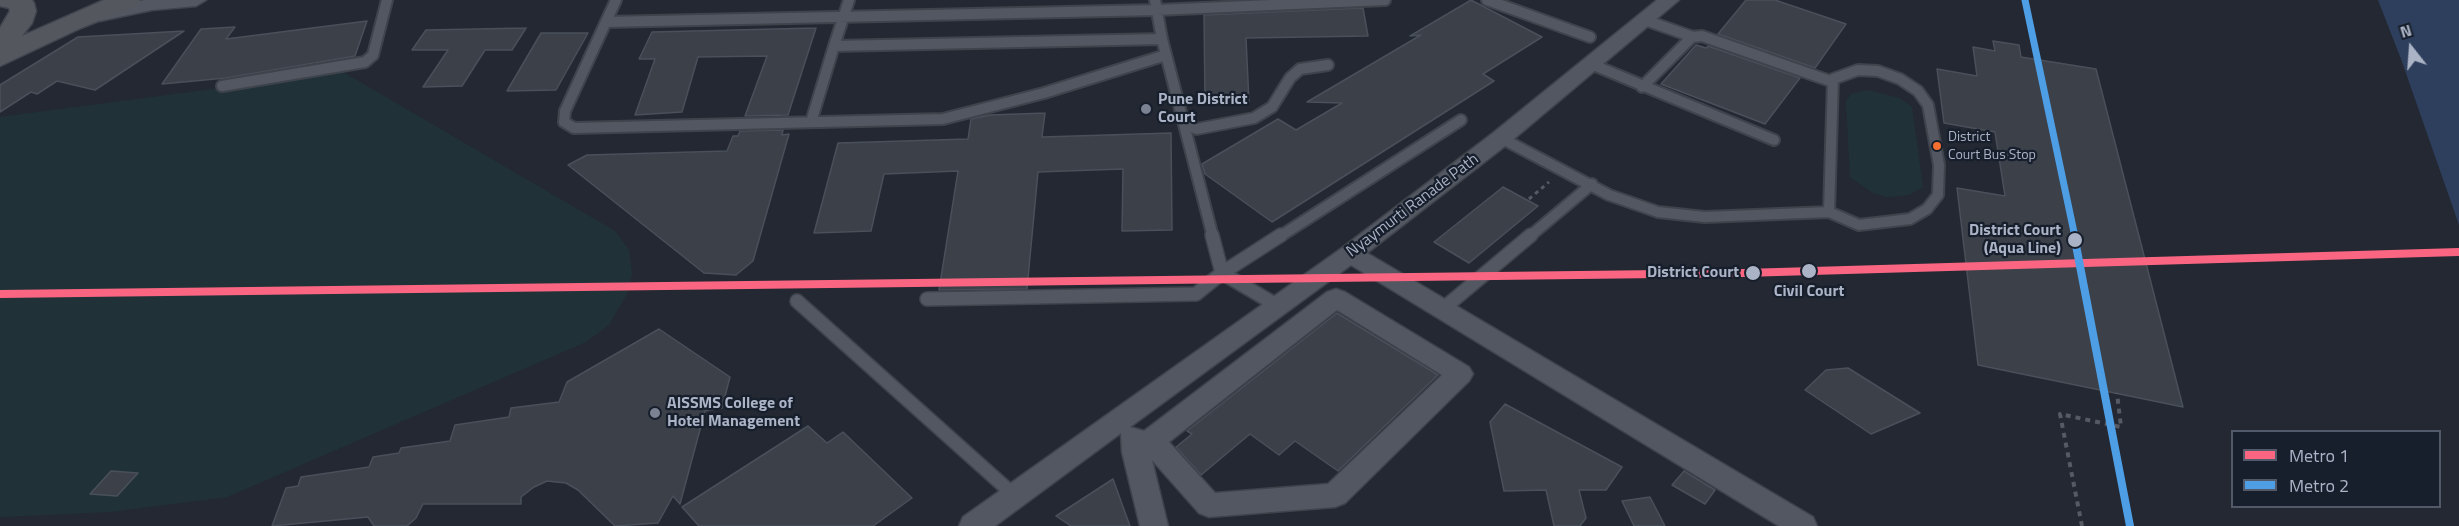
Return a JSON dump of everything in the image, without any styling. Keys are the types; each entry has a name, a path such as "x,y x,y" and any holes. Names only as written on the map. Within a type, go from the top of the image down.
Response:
{"highway":[{"path":"0,45 13,12 71,11 127,0"},
{"path":"0,58 71,11"}],"street":[{"path":"71,11 196,0"},
{"name":"Nyaymurti Ranade Path","path":"973,526 1350,254 1502,138 1669,0"},
{"path":"1350,254 1444,308 1803,526"},
{"path":"1336,298 1460,374 1335,495 1209,505 1144,447 1336,298"},
{"path":"1127,414 1144,447 1154,526"}],"lane":[{"path":"222,86 365,62 373,55 387,0"},
{"path":"616,0 565,111 564,122 574,128 943,119 1044,93 1166,55"},
{"path":"811,122 849,0"},
{"path":"606,22 1385,0"},
{"path":"1487,0 1590,38"},
{"path":"1156,5 1162,39 1222,273 1278,306"},
{"path":"1645,20 1693,37 1711,37 1833,82"},
{"path":"1642,87 1693,37"},
{"path":"834,46 1162,39"},
{"path":"1591,64 1774,140"},
{"path":"1184,124 1197,129 1233,124 1254,117 1272,108 1290,78 1300,69 1328,66"},
{"path":"1502,138 1610,195 1658,212 1716,217 1829,212 1859,225 1889,223 1910,219 1928,209 1938,195 1939,165 1933,121 1928,105 1918,91 1900,79 1878,71 1858,70 1833,79 1829,212"},
{"path":"927,299 1196,294 1222,273 1461,120"},
{"path":"1444,308 1592,184"},
{"path":"797,300 1015,495"}],"path":[{"path":"2082,526 2060,414 2121,427 2117,393"}],"shaded area":[{"path":"343,72 615,231 629,250 632,274 627,294 609,325 586,342 227,497 110,512 0,517 0,117"},
{"path":"1867,90 1899,98 1912,107 1923,187 1909,195 1887,197 1873,193 1850,177 1846,101 1851,94"}],"water":[{"path":"2378,0 2459,0 2459,225 2401,59"}],"building":[{"path":"1471,0 1542,37 1483,74 1494,81 1272,222 1205,174 1202,164 1278,119 1296,130 1342,103 1307,102 1421,35 1410,36"},
{"path":"1746,0 1775,0 1846,24 1815,68 1718,34"},
{"path":"1363,8 1368,36 1246,38 1249,102 1205,103 1204,15"},
{"path":"367,21 355,56 226,78 162,84 201,29 235,27 226,39"},
{"path":"526,28 512,50 485,50 462,86 423,87 448,50 412,50 426,30"},
{"path":"816,28 788,115 745,116 767,56 698,57 682,112 635,115 655,59 639,59 652,32"},
{"path":"184,31 95,90 57,81 37,94 31,92 0,112 0,85 78,37"},
{"path":"541,33 588,33 556,90 507,91"},
{"path":"1993,41 2019,45 2021,57 2096,69 2183,407 1978,365 1957,188 2005,196 1995,132 1944,123 1937,69 1977,76 1973,47 1995,51"},
{"path":"1696,45 1706,48 1708,46 1800,78 1765,124 1661,84"},
{"path":"1045,113 1042,137 1171,133 1172,230 1122,231 1123,169 1038,172 1027,289 939,290 958,171 884,174 871,231 814,233 838,143 968,139 971,119 990,115"},
{"path":"783,130 782,135 789,134 753,261 736,275 704,273 568,165 587,155 727,151 733,136 738,136 740,131"},
{"path":"1503,187 1538,206 1469,263 1434,242"},
{"path":"1337,313 1438,375 1338,471 1295,441 1279,455 1250,434 1201,475 1176,447 1192,434 1187,431"},
{"path":"659,329 730,377 722,408 705,411 680,504 673,496 658,523 615,526 578,490 566,483 547,481 521,497 521,504 423,504 416,518 407,526 374,526 368,517 272,526 286,488 298,486 301,477 369,467 373,457 399,453 401,448 450,441 455,425 509,417 511,408 559,402 567,382"},
{"path":"1848,368 1920,413 1871,434 1805,390 1826,370"},
{"path":"1505,404 1622,467 1606,490 1579,490 1586,518 1580,526 1554,526 1546,490 1504,491 1490,422"},
{"path":"808,426 827,443 843,432 912,498 873,526 699,526 682,507"},
{"path":"111,471 138,473 117,496 90,494"},
{"path":"1684,471 1715,490 1705,504 1672,485"},
{"path":"1113,479 1130,526 1071,526 1056,516"},
{"path":"1650,497 1665,526 1634,526 1622,501"}],"metro line":[{"name":"2","path":"2025,0 2098,349 2130,526"},
{"name":"1","path":"0,294 1744,273 2459,252"}],"place":[{"name":"Pune District Court","path":"1146,109"},
{"name":"District Court Bus Stop","path":"1937,146"},
{"name":"District Court (Aqua Line)","path":"2075,240"},
{"name":"Civil Court","path":"1809,271"},
{"name":"District Court","path":"1753,273"},
{"name":"AISSMS College of Hotel Management","path":"655,413"}]}
